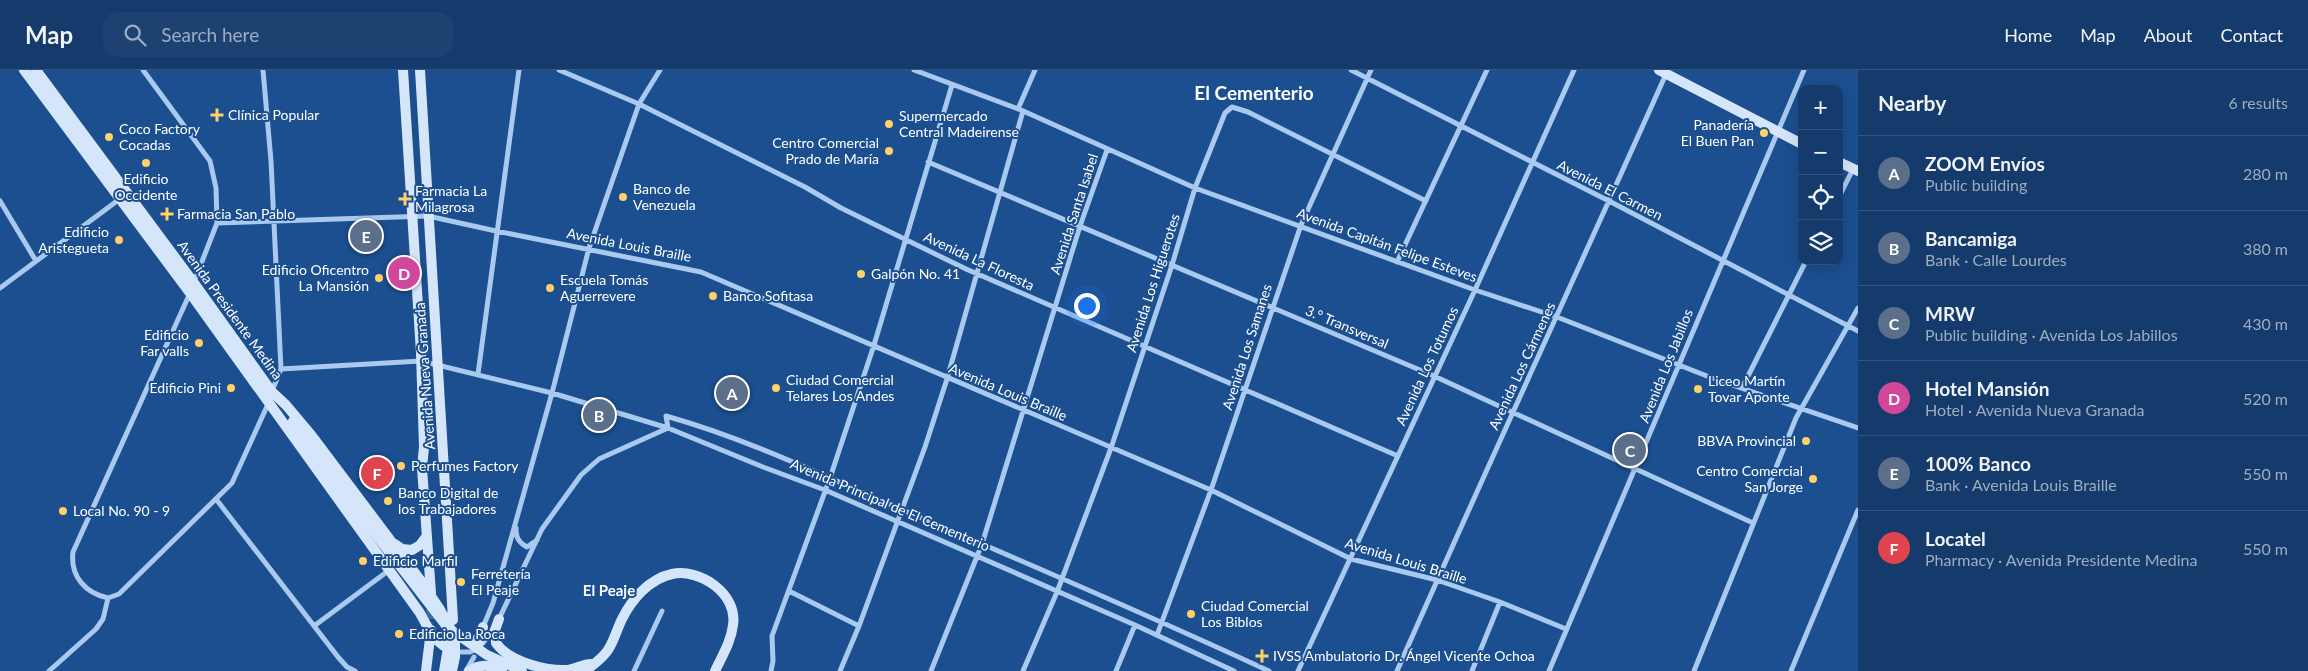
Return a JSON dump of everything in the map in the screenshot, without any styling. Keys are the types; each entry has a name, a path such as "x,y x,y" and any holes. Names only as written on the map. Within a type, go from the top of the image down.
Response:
{"street":[{"name":"Avenida Presidente Medina","path":"24,70 118,200 190,293 420,613 430,634"},
{"name":"Avenida Presidente Medina","path":"36,70 194,283 272,392 286,405 312,436 393,543 431,596 455,636 455,652"},
{"path":"143,70 210,161 216,188 217,223 190,293 73,552 71,563 76,575 85,588 96,595 108,598 119,594 232,483 281,369 270,161 263,70"},
{"name":"Avenida Nueva Granada","path":"403,70 421,361 424,447 422,468 431,609"},
{"name":"Avenida Nueva Granada","path":"420,70 438,365 450,624 444,671"},
{"path":"478,374 519,70"},
{"name":"Avenida La Floresta","path":"559,70 639,104 805,186 841,208 976,273 1055,309 1144,345 1398,456"},
{"path":"479,643 483,627 493,603 552,393 589,248 639,104 660,70"},
{"name":"Avenida Capitán Felipe Esteves","path":"914,70 1021,110 1195,188 1301,225 1475,290 1557,317 1712,378 1858,428"},
{"path":"840,671 859,626 920,461 947,378 1021,110 1035,70"},
{"name":"Avenida El Carmen","path":"1350,70 1609,201 1858,331"},
{"name":"Avenida Los Samanes","path":"1157,635 1211,490 1301,225 1371,70"},
{"path":"1397,262 1487,70"},
{"name":"Avenida Los Totumos","path":"1298,671 1475,290 1574,70"},
{"name":"Avenida Los Jabillos","path":"1548,671 1636,469 1678,364 1804,70"},
{"path":"1664,71 1798,142"},
{"name":"Avenida Los Cármenes","path":"1398,671 1512,412 1609,201 1664,71"},
{"path":"771,671 773,661 772,636 830,478 874,345 952,85"},
{"name":"Avenida Los Higuerotes","path":"1023,671 1057,592 1111,448 1172,265 1195,188 1225,113 1232,107 1259,116 1426,200"},
{"name":"Avenida Santa Isabel","path":"932,671 982,544 1080,226 1107,150"},
{"name":"3.° Transversal","path":"928,162 1434,376 1753,523"},
{"path":"1843,163 1857,167 1843,190"},
{"path":"0,288 128,193"},
{"path":"0,200 36,261"},
{"path":"217,223 412,215"},
{"name":"Avenida Louis Braille","path":"412,215 428,216 701,272 1211,490 1350,558 1437,580 1500,602 1566,629"},
{"path":"1742,388 1804,265"},
{"path":"1694,671 1796,418 1858,308"},
{"name":"Avenida Principal de El Cementerio","path":"281,369 421,361 552,393 668,428 825,490 1135,625 1234,671"},
{"path":"242,366 272,392 342,491 450,624 488,655 522,671"},
{"path":"595,669 586,664 569,670 553,670 519,660 504,651 496,643 495,630 542,529 565,495 599,459 668,428 666,416 704,426 830,478 1062,578 1269,671"},
{"path":"216,499 343,662 355,671"},
{"path":"1791,671 1858,510"},
{"path":"516,522 516,537 520,544 527,547 539,538"},
{"path":"393,543 402,548 412,550 420,545 426,537"},
{"path":"314,626 388,571"},
{"path":"585,671 595,669 609,649 623,618 642,590 664,576 693,573 706,579 716,588 730,604 733,614 734,624 728,645 715,671"},
{"path":"789,590 859,626"},
{"path":"49,671 96,629 103,620 108,598"},
{"path":"1472,671 1500,602"},
{"path":"634,671 662,611"},
{"path":"430,634 444,646 455,652 470,652 499,619"},
{"path":"426,671 431,622"},
{"path":"1116,671 1135,625"},
{"path":"452,671 455,652"},
{"path":"467,671 474,657"},
{"path":"467,671 478,666 491,666 502,671"}],"tunnel":[{"path":"431,609 431,622"}],"place":[{"name":"Clínica Popular","path":"217,115"},
{"name":"Supermercado Central Madeirense","path":"889,124"},
{"name":"Panadería El Buen Pan","path":"1764,133"},
{"name":"Coco Factory Cocadas","path":"109,137"},
{"name":"Centro Comercial Prado de María","path":"889,151"},
{"name":"Edificio Occidente","path":"146,163"},
{"name":"Banco de Venezuela","path":"623,197"},
{"name":"Farmacia La Milagrosa","path":"405,199"},
{"name":"Farmacia San Pablo","path":"167,214"},
{"name":"100% Banco","path":"366,236"},
{"name":"Edificio Aristegueta","path":"119,240"},
{"name":"Hotel Mansión","path":"404,273"},
{"name":"Galpón No. 41","path":"861,274"},
{"name":"Edificio Oficentro La Mansión","path":"379,278"},
{"name":"Escuela Tomás Aguerrevere","path":"550,288"},
{"name":"Banco Sofitasa","path":"713,296"},
{"name":"Edificio Far valls","path":"199,343"},
{"name":"Edificio Pini","path":"231,388"},
{"name":"Ciudad Comercial Telares Los Andes","path":"776,388"},
{"name":"Liceo Martín Tovar Aponte","path":"1698,389"},
{"name":"ZOOM Envíos","path":"732,393"},
{"name":"Bancamiga","path":"599,415"},
{"name":"BBVA Provincial","path":"1806,441"},
{"name":"MRW","path":"1630,450"},
{"name":"Perfumes Factory","path":"401,466"},
{"name":"Locatel","path":"377,473"},
{"name":"Centro Comercial San Jorge","path":"1813,479"},
{"name":"Banco Digital de los Trabajadores","path":"388,501"},
{"name":"Local No. 90 - 9","path":"63,511"},
{"name":"Edificio Marfil","path":"363,561"},
{"name":"Ferretería El Peaje","path":"461,582"},
{"name":"Ciudad Comercial Los Biblos","path":"1191,614"},
{"name":"Edificio La Roca","path":"399,634"},
{"name":"IVSS Ambulatorio Dr. Ángel Vicente Ochoa","path":"1262,656"}],"district":[{"name":"El Cementerio","path":"1254,93"},
{"name":"El Peaje","path":"609,591"}]}
